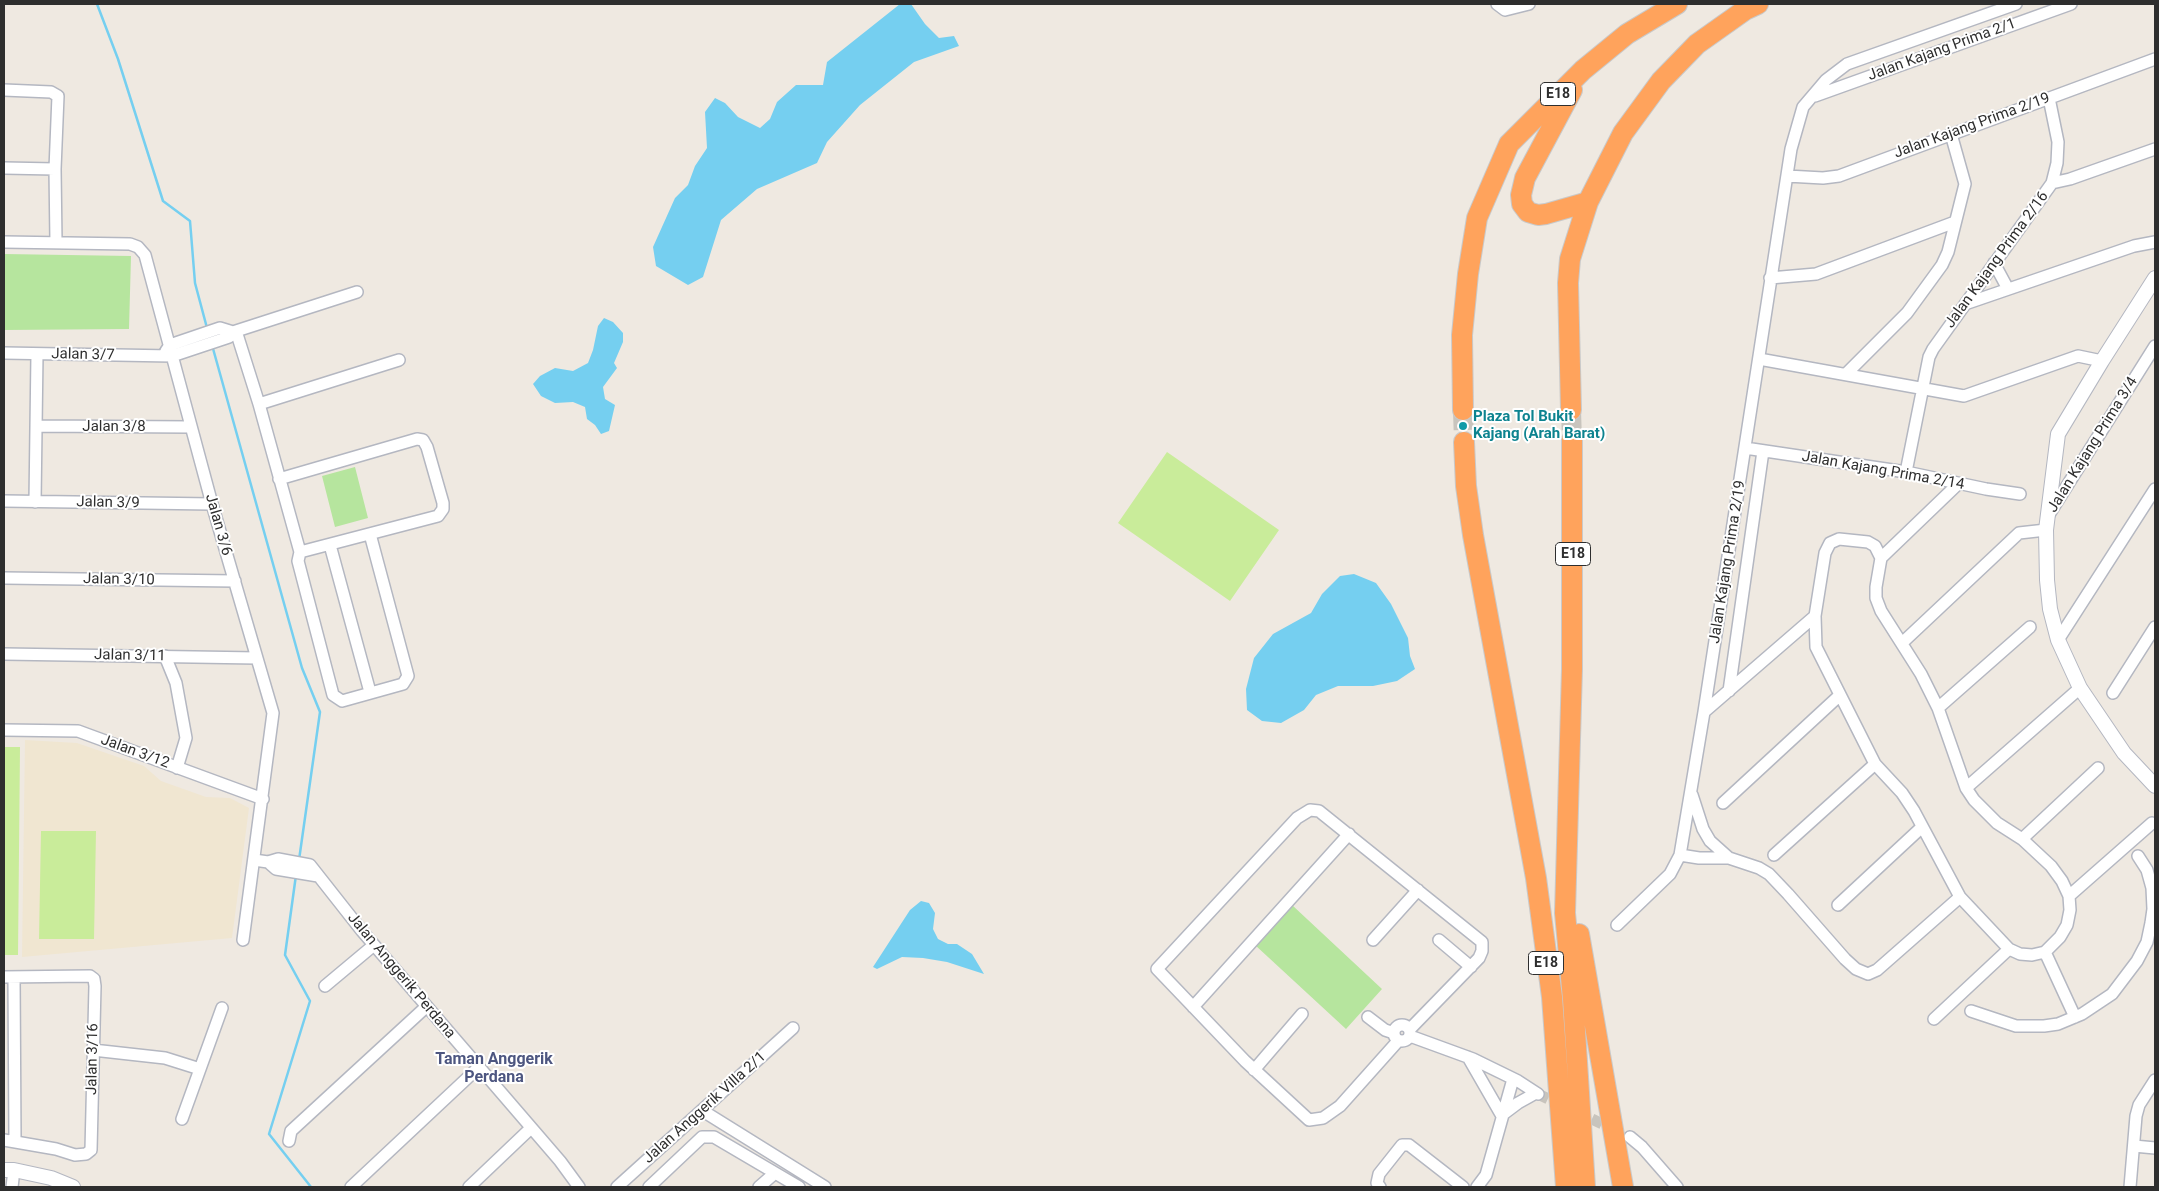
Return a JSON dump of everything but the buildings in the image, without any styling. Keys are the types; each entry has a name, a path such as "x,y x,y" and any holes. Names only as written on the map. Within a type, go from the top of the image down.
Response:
{"highway":[{"name":"E18","path":"1462,410 1462,335 1468,274 1477,218 1509,144 1583,70 1627,34 1677,4"},
{"path":"1571,410 1568,283 1570,259 1588,202 1623,133 1661,81 1697,44 1745,10 1758,4"},
{"path":"1583,70 1525,178 1521,195 1522,204 1528,212 1538,215 1588,202"},
{"name":"E18","path":"1572,440 1572,669 1565,913 1573,999 1585,1187"},
{"name":"E18","path":"1464,442 1466,486 1473,535 1536,878 1552,997 1566,1187"},
{"path":"1567,870 1623,1187"},
{"path":"1552,997 1553,1187"}],"street":[{"path":"1501,7 1529,4"},
{"name":"Jalan Kajang Prima 2/19","path":"1617,925 1670,874 1680,855 1759,360 1770,278 1796,126 1804,107 1826,80 1847,64 2016,4"},
{"name":"Jalan Kajang Prima 2/1","path":"1813,96 2071,4"},
{"name":"Jalan Kajang Prima 2/19","path":"1787,176 1823,178 1839,176 2155,59"},
{"path":"4,90 50,92 58,96 55,169 56,242"},
{"name":"Jalan Kajang Prima 2/16","path":"1906,472 1929,357 1933,349 2052,184 2057,163 2058,142 2049,98"},
{"path":"1846,374 1907,313 1942,265 1948,252 1965,184 1951,134"},
{"path":"2052,184 2155,149"},
{"path":"4,168 55,169"},
{"path":"1770,278 1816,274 1955,222"},
{"name":"Jalan 3/6","path":"4,242 130,244 138,247 146,256 212,504 273,713 244,940"},
{"path":"1965,304 2134,246 2155,242"},
{"path":"1994,263 2008,289"},
{"path":"2155,278 2058,434 2047,524 2047,580 2050,609 2058,640 2080,688 2124,753 2155,786"},
{"path":"171,353 228,332 357,292"},
{"path":"171,353 181,341 228,332"},
{"path":"228,332 259,404 300,552 298,561 334,695 342,701 403,684 408,676 370,534"},
{"name":"Jalan Kajang Prima 3/4","path":"2047,524 2155,346"},
{"name":"Jalan 3/7","path":"4,353 171,353"},
{"path":"35,502 37,354"},
{"path":"1759,360 1964,396 2078,356 2102,361"},
{"path":"259,404 398,360"},
{"name":"Jalan 3/8","path":"36,426 191,427"},
{"path":"279,480 417,439 423,440 427,447 443,509 438,516 300,552"},
{"name":"Jalan Kajang Prima 2/14","path":"1745,448 1906,472 1958,484 2020,494"},
{"path":"1728,691 1763,451"},
{"path":"1881,558 1958,484"},
{"path":"2058,640 2155,489"},
{"name":"Jalan 3/9","path":"4,501 212,504"},
{"path":"1902,643 2019,533 2047,524"},
{"path":"1839,539 1868,542 1875,546 1881,558 1876,598 1881,611 1902,643 1938,708 1966,788 1988,816 2022,839 2051,866 2062,881 2069,896 2070,910 2066,924 2060,937 2045,952 2032,955 2020,954 2009,949 1960,897 1902,793 1875,764 1816,647 1815,616 1826,553 1830,543 1839,539"},
{"path":"330,545 370,692"},
{"name":"Jalan 3/10","path":"4,578 234,580"},
{"path":"1704,712 1815,616"},
{"path":"1938,708 2030,626"},
{"path":"2113,694 2155,627"},
{"name":"Jalan 3/11","path":"4,654 257,658"},
{"path":"166,656 176,683 186,738 177,768"},
{"path":"1966,788 2080,688"},
{"path":"1723,803 1840,695"},
{"name":"Jalan 3/12","path":"4,730 78,731 263,799"},
{"path":"1774,856 1875,764"},
{"path":"2022,839 2098,768"},
{"path":"1691,790 1702,829 1710,841 1729,858"},
{"path":"1368,1017 1385,1030 1405,1041 1410,1033 1471,967 1482,951 1482,942 1320,811 1310,810 1297,818 1157,969 1254,1070 1309,1120 1316,1120 1340,1106 1396,1037"},
{"path":"2069,896 2152,823"},
{"path":"1838,905 1922,828"},
{"path":"1193,1007 1349,834"},
{"path":"1680,855 1699,858 1729,858 1744,862 1769,874 1845,959 1856,969 1868,974 1877,970 1960,897"},
{"path":"1971,1011 2016,1026 2044,1026 2058,1024 2075,1017 2112,994 2137,962 2147,942 2153,909 2152,888 2147,870 2138,856"},
{"name":"Jalan Anggerik Perdana","path":"254,860 312,872 478,1068 560,1161 579,1187"},
{"path":"1373,940 1418,890"},
{"path":"1439,940 1471,967"},
{"path":"326,986 374,945"},
{"path":"1934,1020 2009,949"},
{"path":"2045,952 2075,1017"},
{"name":"Jalan 3/16","path":"9,977 90,976 94,979 95,986 92,1144 90,1150 86,1154 75,1155 10,1140"},
{"path":"9,977 10,1140"},
{"path":"289,1141 291,1131 426,1007"},
{"path":"182,1118 222,1008"},
{"path":"1254,1070 1302,1014"},
{"path":"1396,1037 1394,1030 1398,1025 1405,1025 1410,1033 1468,1057 1513,1079 1537,1094 1518,1103 1502,1116"},
{"name":"Jalan Anggerik Villa 2/1","path":"617,1187 793,1028"},
{"path":"93,1050 165,1058 200,1069"},
{"path":"1468,1057 1502,1116"},
{"path":"351,1187 478,1068"},
{"path":"1477,1187 1486,1175 1513,1079"},
{"path":"2130,1187 2136,1116 2139,1105 2155,1080"},
{"path":"703,1111 825,1187"},
{"path":"468,1187 531,1128"},
{"path":"649,1187 702,1137 714,1137 799,1187"},
{"path":"1630,1137 1642,1147 1677,1187"},
{"path":"1380,1187 1377,1183 1379,1174 1402,1145 1409,1145 1462,1187"},
{"path":"2134,1146 2155,1148"},
{"path":"12,1187 9,1170 51,1178 73,1187"},
{"path":"759,1187 775,1173"}],"shaded area":[{"path":"25,740 77,743 144,766 161,781 206,797 230,798 249,808 232,938 22,957"}],"green space":[{"path":"4,254 131,256 129,329 4,330"},
{"path":"1167,452 1279,530 1230,601 1118,523"},
{"path":"355,467 368,518 335,527 322,476"},
{"path":"4,747 20,747 18,955 4,955"},
{"path":"41,831 96,831 94,939 39,939"},
{"path":"1292,905 1382,989 1346,1029 1255,945"}],"water":[{"path":"900,4 911,4 925,24 939,38 954,36 959,46 914,62 860,105 827,142 817,163 757,189 721,220 703,277 688,285 656,266 653,247 675,198 688,185 695,166 707,148 705,112 715,98 725,103 738,117 760,128 770,119 777,102 796,85 823,85 827,62"},
{"path":"604,318 613,322 623,333 623,342 614,363 617,368 603,387 605,399 615,405 609,431 601,434 595,425 587,419 585,407 573,402 555,403 541,396 533,384 540,376 555,368 573,371 588,363 598,326"},
{"path":"1354,574 1376,583 1391,604 1408,638 1410,656 1415,669 1397,681 1373,686 1338,686 1316,695 1304,710 1281,723 1262,721 1247,710 1246,689 1254,658 1273,634 1311,613 1322,594 1340,576"},
{"path":"921,901 929,903 935,913 933,929 938,939 948,944 957,944 972,954 984,974 947,962 923,958 902,957 877,969 873,967 910,910"}],"waterway":[{"path":"97,4 118,59 163,201 190,221 195,283 207,328"},
{"path":"212,345 302,668 320,712 299,860"},
{"path":"296,875 285,955 310,1001 269,1134 311,1187"}],"tunnel":[{"path":"1463,410 1464,442"},
{"path":"1571,410 1572,440"},
{"path":"1538,1094 1563,1106"},
{"path":"1577,1112 1615,1130"}],"place":[{"name":"Plaza Tol Bukit Kajang (Arah Barat)","path":"1463,426"}],"district":[{"name":"Taman Anggerik Perdana","path":"494,1069"}]}
